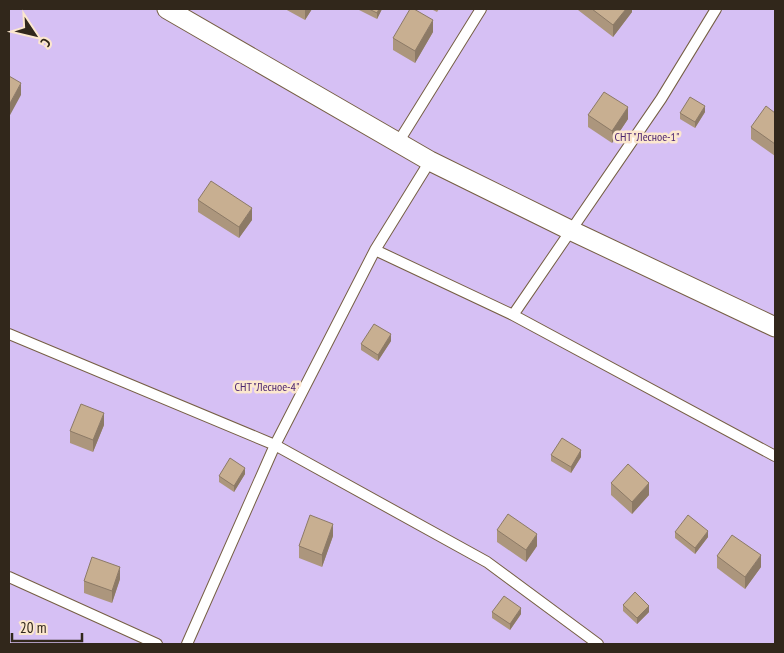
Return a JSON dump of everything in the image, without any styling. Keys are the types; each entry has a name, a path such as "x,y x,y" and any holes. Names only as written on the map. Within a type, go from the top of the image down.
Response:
{"street":[{"path":"167,9 399,141 430,161 572,231 775,327"}],"lane":[{"path":"399,141 481,9"},
{"path":"514,315 661,99 716,9"},
{"path":"186,644 275,445 375,250 430,161"},
{"path":"375,250 514,315 775,456"},
{"path":"9,334 275,445 487,562 598,644"},
{"path":"9,577 156,644"}],"green space":[{"name":"СНТ \"Лесное-4\"","path":"9,9 775,9 775,644 9,644"}],"building":[{"path":"369,9 379,9 377,13"},
{"path":"410,9 414,9 433,20 415,51 393,38"},
{"path":"592,9 626,9 613,25"},
{"path":"9,76 21,83 9,105"},
{"path":"604,92 628,107 612,131 588,115"},
{"path":"690,97 705,106 695,122 680,113"},
{"path":"766,106 775,113 775,144 751,127"},
{"path":"211,181 252,208 239,227 198,200"},
{"path":"374,324 391,334 378,355 361,344"},
{"path":"81,404 104,413 93,440 70,431"},
{"path":"562,438 581,450 571,467 551,455"},
{"path":"230,458 245,468 234,486 219,476"},
{"path":"628,464 649,483 632,502 611,483"},
{"path":"508,514 537,534 526,550 497,530"},
{"path":"310,515 333,524 322,555 299,546"},
{"path":"688,515 708,531 695,548 675,532"},
{"path":"732,535 761,555 745,577 717,556"},
{"path":"92,557 120,567 112,591 84,581"},
{"path":"635,592 649,606 637,618 623,605"},
{"path":"504,596 521,608 510,624 492,612"}],"park label":[{"name":"СНТ \"Лесное-1\"","path":"647,136"}]}
